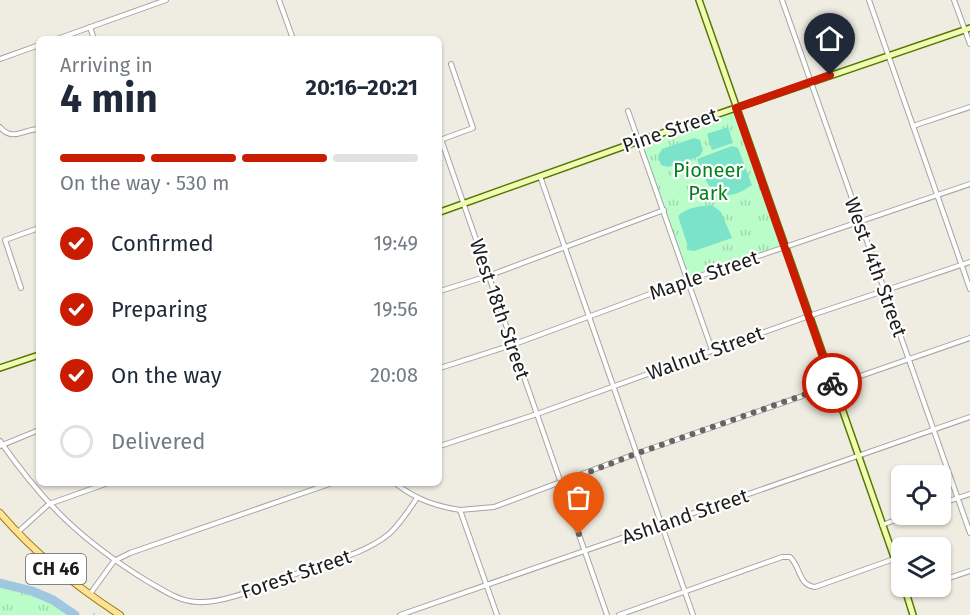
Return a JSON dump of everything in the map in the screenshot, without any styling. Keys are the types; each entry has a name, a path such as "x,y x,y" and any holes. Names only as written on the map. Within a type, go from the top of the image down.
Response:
{"main road":[{"name":"CH 46","path":"0,513 51,565 120,615"}],"street":[{"path":"65,36 166,0"},
{"path":"279,0 292,36"},
{"path":"699,0 891,550"},
{"name":"West 14th Street","path":"782,0 970,533"},
{"path":"869,0 970,289"},
{"path":"954,0 968,29 970,44"},
{"path":"90,27 93,36"},
{"name":"Pine Street","path":"442,211 639,141 968,29"},
{"path":"0,59 36,46"},
{"path":"442,138 473,128 451,64"},
{"path":"913,126 970,106"},
{"path":"628,111 712,350"},
{"path":"0,127 5,134 12,136 36,130"},
{"name":"West 18th Street","path":"442,145 607,615"},
{"path":"540,176 693,615"},
{"name":"Maple Street","path":"442,367 512,345 688,280 970,184"},
{"path":"442,290 488,276 664,210"},
{"path":"21,288 4,240 36,229"},
{"name":"Walnut Street","path":"442,445 970,262"},
{"path":"399,486 417,498 438,506 460,510 494,507 638,453 970,338"},
{"path":"0,368 36,356"},
{"name":"Ashland Street","path":"400,615 970,417"},
{"path":"1,444 36,431"},
{"name":"Forest Street","path":"1,444 49,504 80,534 114,561 173,597 196,602 222,600 366,549 389,533 417,498"},
{"path":"18,533 49,504 100,486"},
{"path":"90,594 114,561 130,553 323,486"},
{"path":"951,501 970,494"},
{"path":"460,510 497,615"},
{"path":"882,525 891,522"},
{"path":"619,615 782,557 790,557 796,562 802,581 807,586 815,587 891,560"},
{"path":"951,577 970,571"},
{"path":"907,597 913,615"}],"green space":[{"name":"Pioneer Park","path":"736,108 785,248 688,280 639,141"},
{"path":"728,127 733,143 712,150 707,134"},
{"path":"694,138 700,140 703,150 700,156 668,167 661,165 658,156 662,149"},
{"path":"732,146 738,148 752,185 737,193 726,195 719,193 709,185 697,159"},
{"path":"712,205 721,212 732,238 694,251 689,250 678,216 690,209"},
{"path":"0,583 32,591 53,600 75,615 0,615"}],"waterway":[{"path":"0,583 32,591 53,600 75,615"}],"way so far":[{"path":"579,534 561,483 638,453 832,385 832,383"}],"route":[{"path":"830,75 736,108 832,383"}]}
